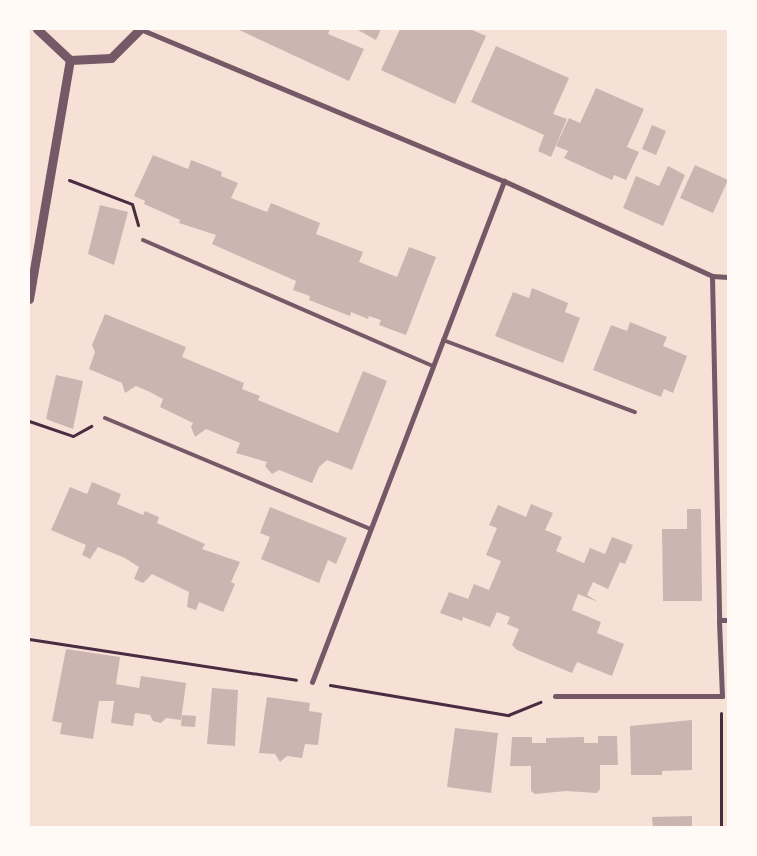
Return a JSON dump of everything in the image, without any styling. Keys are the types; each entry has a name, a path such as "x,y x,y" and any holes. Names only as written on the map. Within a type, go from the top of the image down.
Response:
{"street":[{"path":"37,29 70,60 111,58 140,29 504,181 712,276 728,277"},
{"path":"29,298 49,172 70,60"},
{"path":"312,682 504,181"},
{"path":"555,696 722,696 712,276"},
{"path":"719,620 728,620"}],"lane":[{"path":"142,240 433,366"},
{"path":"443,340 635,412"},
{"path":"105,418 371,529"}],"path":[{"path":"49,172 132,204 142,240"},
{"path":"29,422 73,436"},
{"path":"721,827 722,696"}],"building":[{"path":"237,29 330,29 328,34 364,49 349,81"},
{"path":"356,29 381,29 376,40"},
{"path":"400,29 470,29 486,36 455,104 381,70"},
{"path":"496,46 569,78 553,114 567,119 551,157 538,151 544,135 471,102"},
{"path":"596,88 644,109 627,147 639,152 626,180 614,175 612,180 564,158 568,151 556,146 569,118 580,123"},
{"path":"652,125 666,131 656,155 642,149"},
{"path":"153,155 188,169 191,160 222,172 221,176 238,183 231,198 267,212 271,203 320,223 316,234 363,252 359,262 397,277 409,247 436,257 406,335 379,325 381,320 369,316 368,319 351,312 350,316 309,300 310,296 293,290 296,281 212,244 216,235 179,223 180,220 144,204 145,201 134,196"},
{"path":"695,165 728,180 713,213 680,198"},
{"path":"668,166 685,175 663,226 623,208 636,176 659,186"},
{"path":"100,205 128,212 114,265 88,254"},
{"path":"532,288 568,303 565,312 580,318 563,363 495,336 513,292 529,298"},
{"path":"105,314 186,347 182,357 244,383 242,389 260,396 258,400 338,433 363,371 387,381 352,470 327,460 319,467 312,483 279,470 272,474 265,466 267,462 236,453 240,443 206,429 195,437 191,427 193,423 160,407 163,399 136,386 125,393 122,383 89,369 95,352 92,345"},
{"path":"630,322 667,337 663,346 687,356 673,393 664,389 661,397 593,370 611,325 627,331"},
{"path":"56,375 83,381 73,429 46,419"},
{"path":"92,482 121,494 117,504 143,515 145,511 159,517 157,523 205,544 202,549 240,562 231,582 235,584 223,612 199,602 196,610 187,607 189,592 152,574 143,583 134,579 139,567 125,558 98,547 90,559 82,555 86,545 51,530 70,487 87,494"},
{"path":"531,504 553,513 545,530 562,537 556,551 584,563 590,548 605,554 612,537 633,545 625,564 620,562 608,589 593,582 587,595 598,602 578,594 572,610 601,622 597,633 624,644 612,676 577,662 572,673 517,650 512,645 519,629 507,624 510,617 497,612 490,627 463,617 462,621 440,613 449,592 468,599 474,584 489,590 501,561 486,555 497,528 489,525 498,505 526,517"},
{"path":"270,507 347,538 336,564 328,560 319,583 261,559 270,537 260,533"},
{"path":"687,509 701,509 702,601 663,601 662,529 687,529"},
{"path":"66,649 120,657 116,684 139,688 141,676 186,683 181,720 166,718 161,723 153,721 150,715 135,713 133,726 111,723 114,701 99,701 93,739 60,734 62,723 52,721"},
{"path":"212,688 238,690 235,746 207,744"},
{"path":"267,697 310,703 309,711 322,713 318,745 305,744 302,758 287,756 280,762 275,754 259,753"},
{"path":"182,715 196,716 195,727 181,726"},
{"path":"692,720 692,770 662,771 662,775 631,775 630,726"},
{"path":"455,728 498,733 491,793 447,787"},
{"path":"598,736 617,736 618,765 600,765 600,789 597,793 566,791 535,794 531,791 531,766 510,766 512,737 532,737 532,743 546,743 546,738 584,737 584,743 598,743"},
{"path":"692,816 692,827 653,827 652,817"}]}
